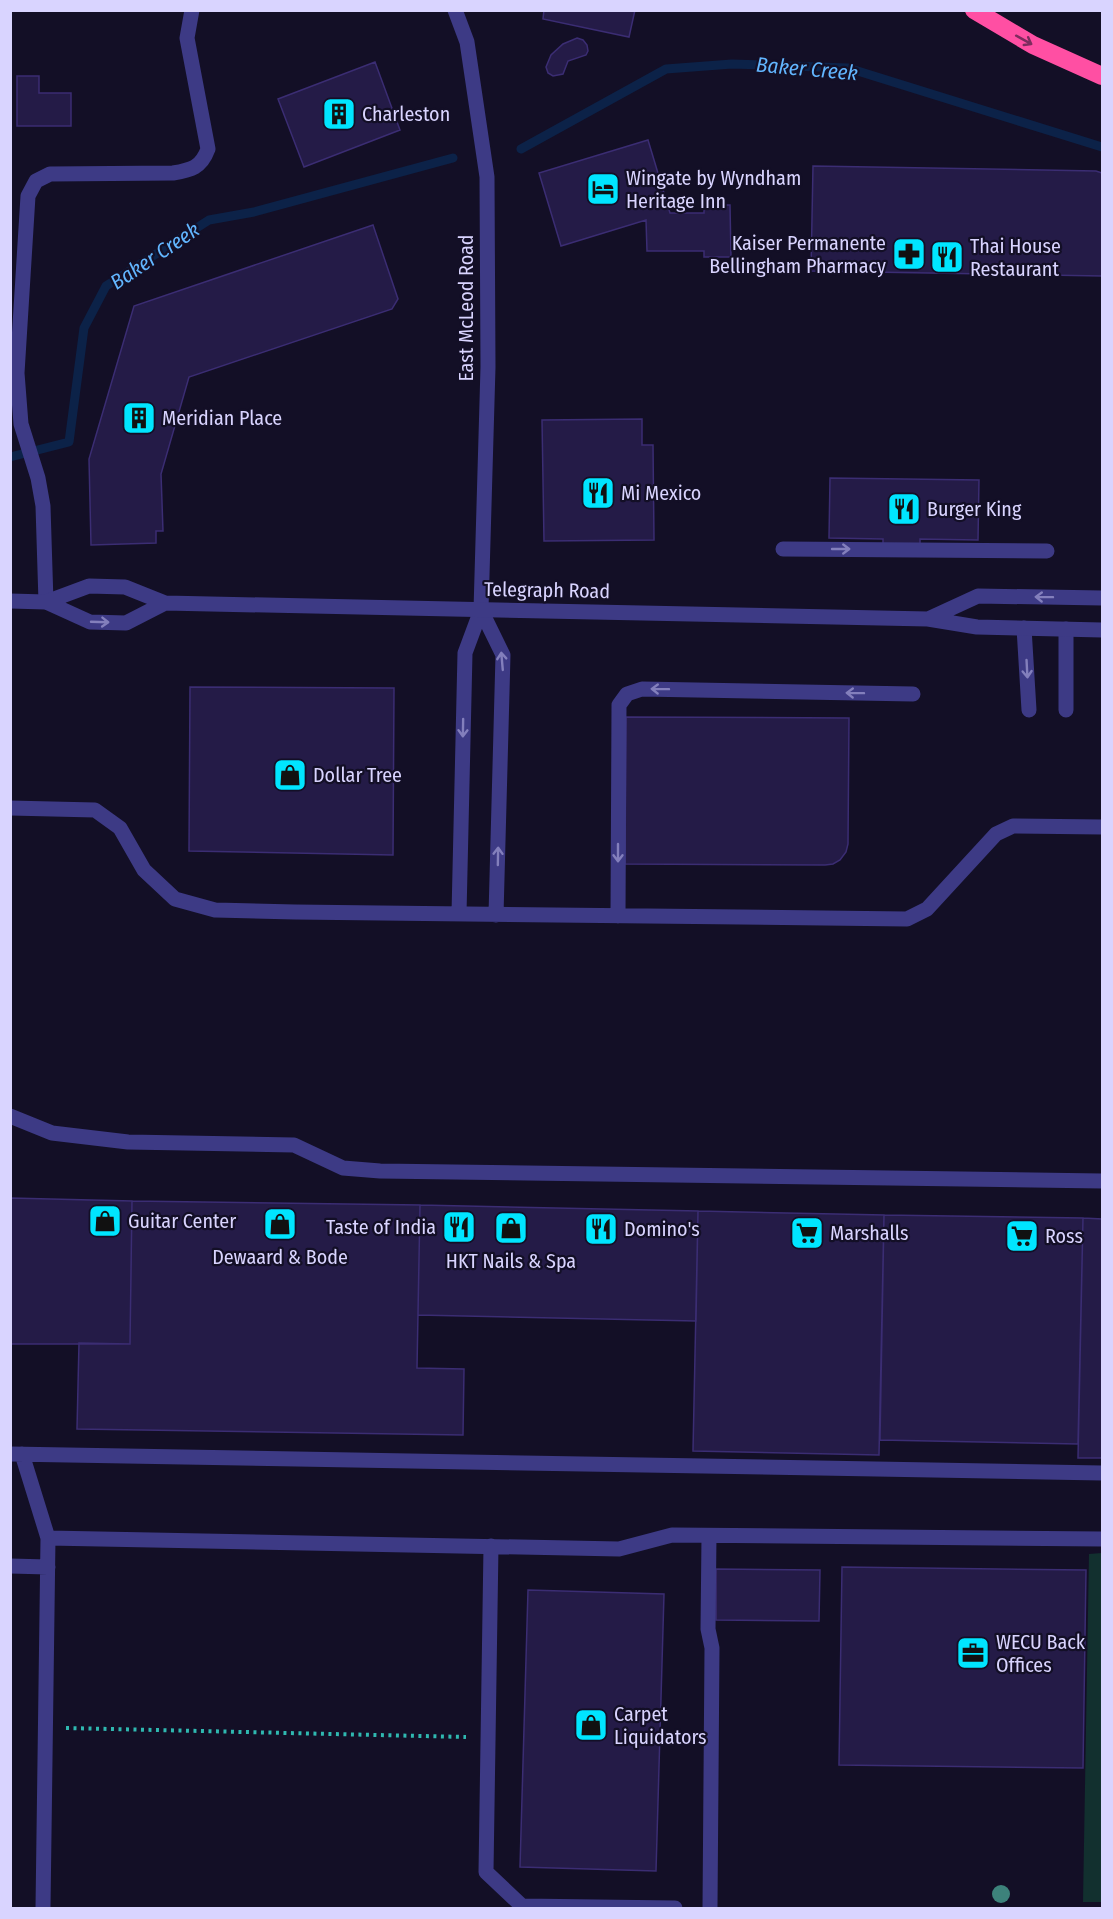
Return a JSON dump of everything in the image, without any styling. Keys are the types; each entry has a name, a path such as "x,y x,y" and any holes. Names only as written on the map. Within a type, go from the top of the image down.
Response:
{"highway":[{"path":"974,10 1034,45 1102,76"}],"street":[{"path":"46,602 43,506 38,478 21,424 17,373 28,196 36,181 50,174 173,172 191,170 204,160 208,149 187,38 192,10"},
{"name":"East McLeod Road","path":"454,10 466,42 486,177 488,367 481,609"},
{"path":"783,549 1047,551"},
{"name":"Telegraph Road","path":"10,601 46,602 89,586 125,587 165,603 928,619 977,627 1102,630"},
{"name":"Telegraph Road","path":"928,619 978,596 1102,598"},
{"name":"Telegraph Road","path":"46,602 90,622 126,623 165,603"},
{"path":"459,914 465,653 481,609"},
{"path":"481,609 503,655 496,915"},
{"path":"1024,628 1029,710"},
{"path":"1066,629 1066,710"},
{"path":"618,916 619,705 627,694 642,689 913,694"},
{"path":"10,808 95,810 120,828 144,870 175,898 215,910 496,915 907,919 927,909 996,834 1012,826 1102,827"},
{"path":"10,1116 52,1133 128,1142 294,1145 343,1168 380,1171 1102,1181"},
{"path":"43,1908 48,1538 16,1454 1102,1473"},
{"path":"48,1538 619,1549 672,1535 1102,1539"},
{"path":"709,1536 708,1629 712,1648 710,1908"},
{"path":"491,1546 486,1872 522,1907 675,1908"},
{"path":"10,1566 48,1567"}],"path":[{"path":"46,1727 488,1737"}],"green space":[{"path":"1102,1553 1102,1902 1083,1902 1089,1554"}],"building":[{"path":"544,10 635,10 629,37 543,19"},
{"path":"544,10 635,10 629,37 543,19"},
{"path":"577,38 583,40 587,45 586,55 568,61 563,74 553,76 548,73 546,67 551,55 563,44"},
{"name":"Charleston","path":"375,62 400,130 304,167 278,99"},
{"name":"Charleston","path":"375,62 400,130 304,167 278,99"},
{"path":"17,76 39,76 39,93 71,93 71,126 17,126"},
{"name":"Wingate by Wyndham Heritage Inn","path":"648,140 670,213 704,213 704,205 730,205 731,257 704,257 704,251 647,251 646,220 561,246 539,173"},
{"name":"Wingate by Wyndham Heritage Inn","path":"648,140 670,213 704,213 704,205 730,205 731,257 704,257 704,251 647,251 646,220 561,246 539,173"},
{"path":"813,166 1096,171 1102,173 1102,276 811,271"},
{"name":"Meridian Place","path":"373,225 398,299 392,309 189,377 161,474 163,531 156,531 156,543 91,545 89,459 134,306"},
{"name":"Mi Mexico","path":"642,419 642,445 653,445 654,540 544,541 542,420"},
{"name":"Burger King","path":"830,478 979,480 978,540 920,539 920,545 883,544 883,539 829,538"},
{"path":"190,687 394,688 393,855 189,851"},
{"path":"626,717 849,718 848,844 846,852 840,860 825,865 625,864"},
{"path":"10,1198 132,1201 130,1344 10,1344"},
{"path":"132,1201 420,1205 417,1368 464,1369 463,1435 77,1429 79,1343 130,1344"},
{"path":"420,1205 698,1211 696,1321 418,1315"},
{"path":"698,1211 884,1215 879,1455 693,1451"},
{"path":"884,1215 1083,1218 1078,1444 880,1440"},
{"path":"1083,1218 1102,1219 1102,1458 1078,1458"},
{"path":"842,1567 1086,1570 1083,1768 839,1765"},
{"path":"716,1569 820,1570 819,1621 716,1620"},
{"path":"528,1590 664,1594 656,1871 520,1867"}],"waterway":[{"name":"Baker Creek","path":"521,149 666,69 732,64 848,68 1102,147"},
{"name":"Baker Creek","path":"10,457 69,442 84,328 106,286 209,220 254,212 453,158"}],"place":[{"name":"Charleston","path":"339,114"},
{"name":"Wingate by Wyndham Heritage Inn","path":"603,189"},
{"name":"Kaiser Permanente Bellingham Pharmacy","path":"909,254"},
{"name":"Thai House Restaurant","path":"947,257"},
{"name":"Meridian Place","path":"139,418"},
{"name":"Mi Mexico","path":"598,493"},
{"name":"Burger King","path":"904,509"},
{"name":"Dollar Tree","path":"290,775"},
{"name":"Guitar Center","path":"105,1221"},
{"name":"Dewaard & Bode","path":"280,1224"},
{"name":"Taste of India","path":"459,1227"},
{"name":"HKT Nails & Spa","path":"511,1228"},
{"name":"Domino's","path":"601,1229"},
{"name":"Marshalls","path":"807,1233"},
{"name":"Ross","path":"1022,1236"},
{"name":"WECU Back Offices","path":"973,1653"},
{"name":"Carpet Liquidators","path":"591,1725"}]}
